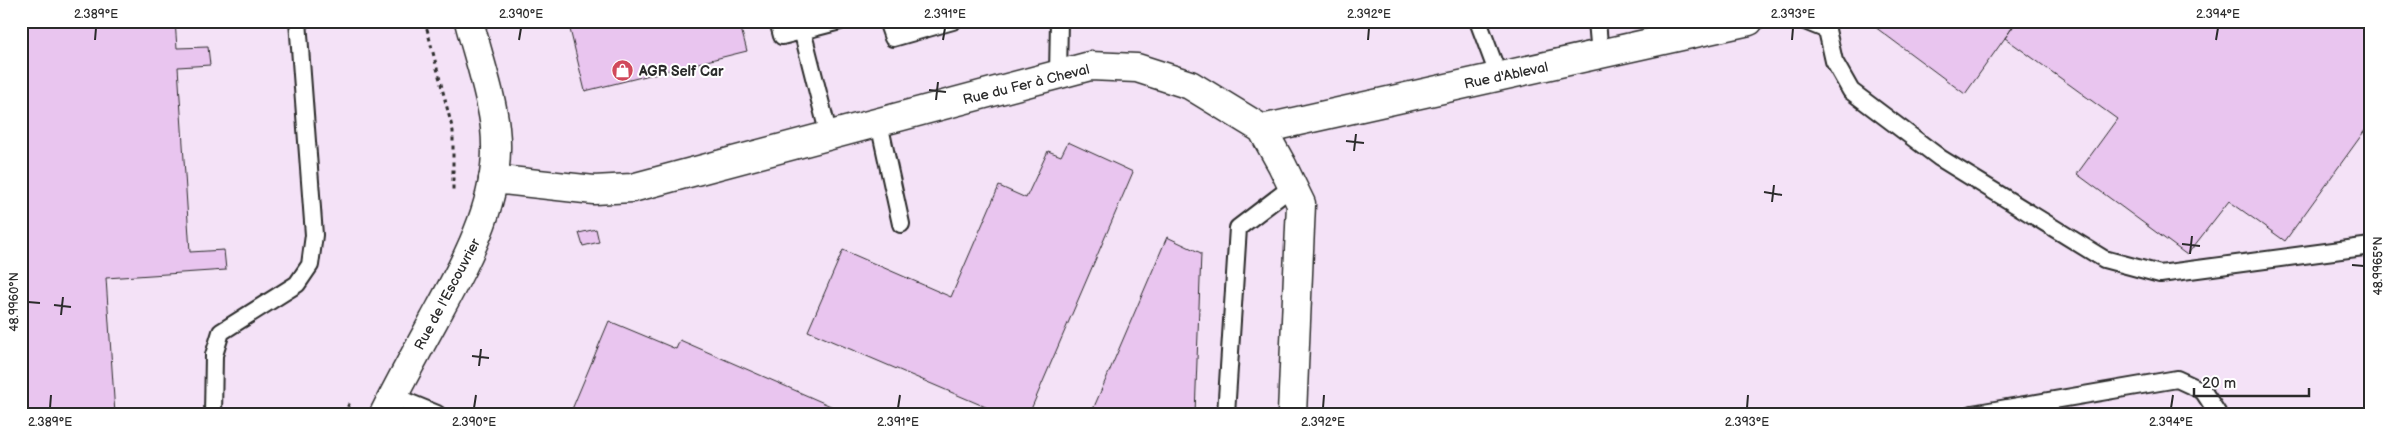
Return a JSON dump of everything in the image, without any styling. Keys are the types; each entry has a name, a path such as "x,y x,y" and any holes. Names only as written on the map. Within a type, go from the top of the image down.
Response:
{"street":[{"name":"Rue de l'Escouvrier","path":"388,405 462,270 479,232 493,180 496,157 495,128 469,21"},
{"name":"Rue d'Ableval","path":"1262,130 1749,21"},
{"name":"Rue du Fer à Cheval","path":"493,180 594,190 632,188 1090,66 1137,68 1190,85 1262,130 1293,186 1301,204 1292,414"}],"lane":[{"path":"213,414 214,355 221,332 298,284 310,265 314,235 298,21"},
{"path":"778,21 782,36 840,21"},
{"path":"887,21 893,38 953,21"},
{"path":"1058,74 1059,21"},
{"path":"1478,21 1499,77"},
{"path":"1597,21 1600,55"},
{"path":"1805,21 1828,26 1834,60 1852,91 1940,158 2104,259 2160,274 2371,246"},
{"path":"802,30 829,136"},
{"path":"879,122 901,224"},
{"path":"1226,414 1238,228 1293,186"},
{"path":"1972,414 2177,379 2203,391 2218,414"},
{"path":"388,405 437,414"}],"path":[{"path":"425,21 453,131 453,199"},
{"path":"344,414 353,397"}],"shaded area":[{"path":"21,21 2371,21 2371,414 21,414"}],"building":[{"path":"21,21 175,21 177,48 208,47 210,65 178,67 190,252 224,250 226,270 106,278 115,414 21,414"},
{"name":"AGR Self Car","path":"568,21 739,21 747,51 585,91"},
{"path":"1867,21 2017,21 1965,94"},
{"path":"2017,21 2371,21 2371,122 2285,241 2229,201 2187,255 2077,174 2117,119 2005,38"},
{"path":"1068,142 1133,172 1029,414 1002,414 808,331 843,250 951,297 999,186 1026,198 1048,151 1061,156"},
{"path":"596,229 599,242 583,246 579,233"},
{"path":"1167,237 1201,253 1195,414 1091,414"},
{"path":"609,321 676,349 680,340 849,414 570,414"}],"place":[{"name":"AGR Self Car","path":"623,71"}]}
